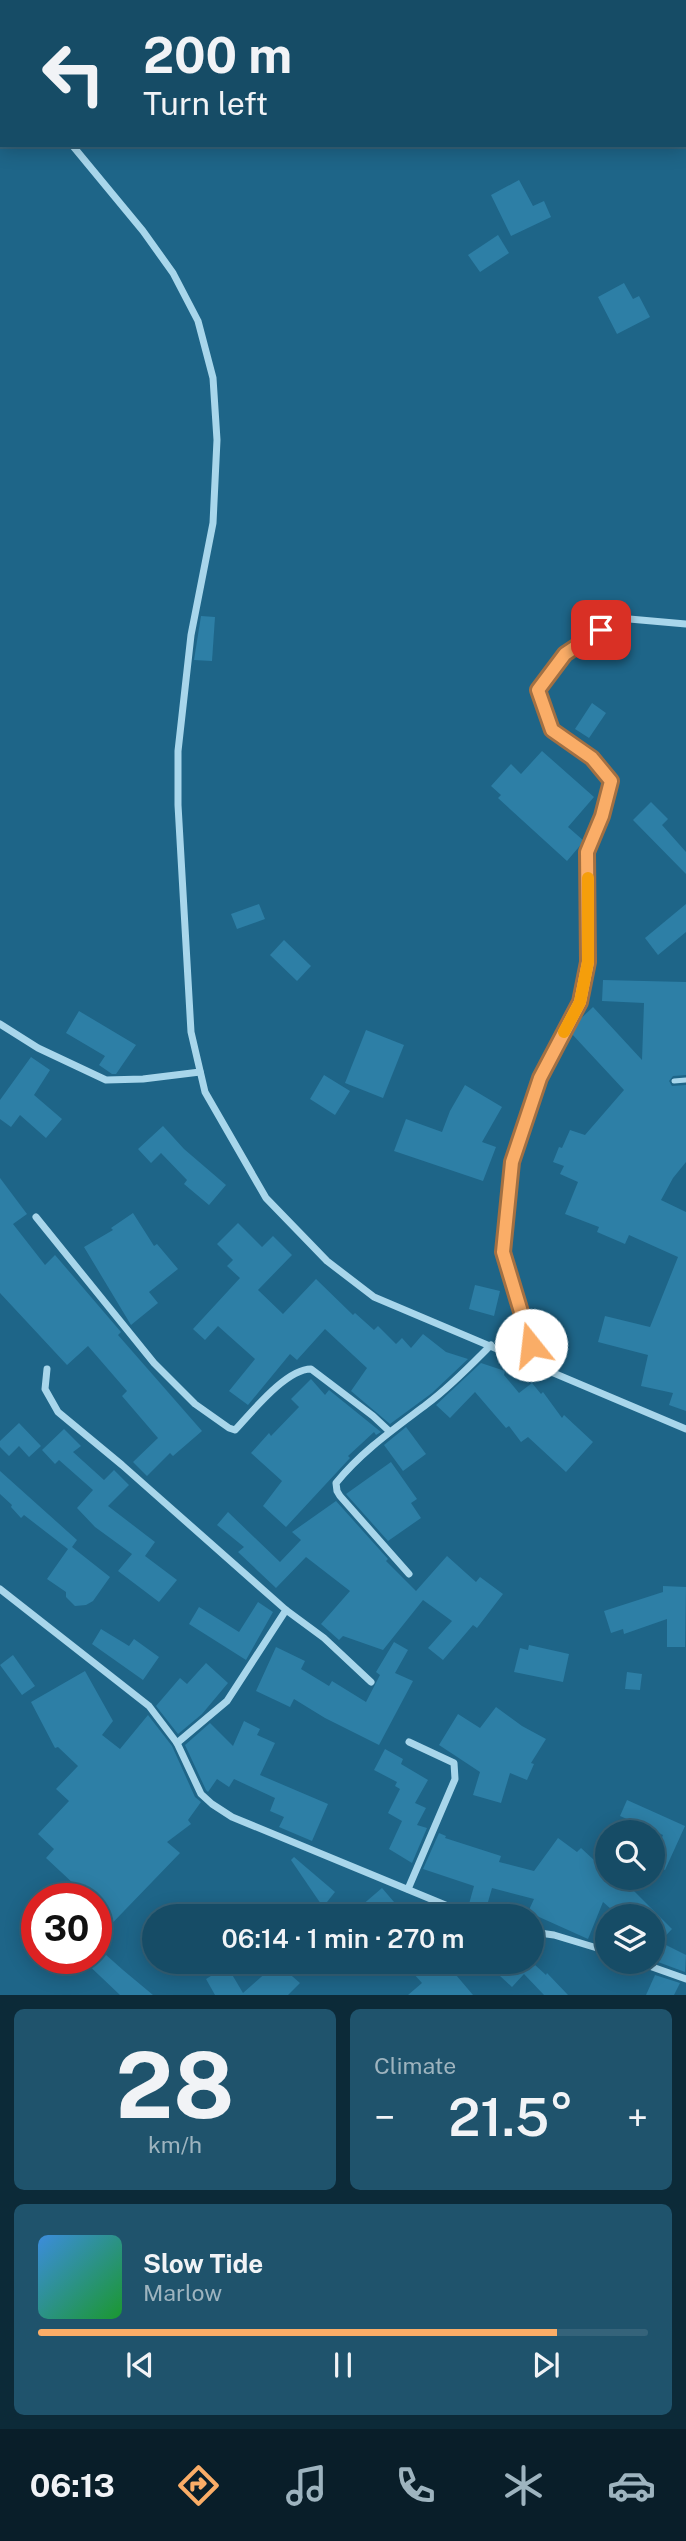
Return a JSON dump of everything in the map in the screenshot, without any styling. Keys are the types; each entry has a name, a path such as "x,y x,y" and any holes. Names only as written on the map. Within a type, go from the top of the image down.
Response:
{"street":[{"path":"74,147 135,222 173,274 198,321 213,378 218,440 213,523 191,635 178,751 178,805 191,1032 205,1092 266,1198 327,1261 374,1297 686,1429"},
{"path":"536,1364 503,1252 512,1162 540,1078 580,1002 588,962 587,852 602,816 611,781 592,758 552,730 538,690 565,654 618,618 686,624"},
{"path":"0,1024 38,1048 106,1080 143,1079 200,1072"},
{"path":"36,1217 154,1363 195,1404 229,1428 235,1430 288,1378 301,1369 311,1369 389,1431"},
{"path":"409,1574 337,1491 336,1483 354,1461 389,1431 429,1403 491,1345"},
{"path":"47,1369 45,1389 58,1412 371,1682"},
{"path":"0,1589 149,1706 177,1743 201,1794 212,1804 232,1817 444,1904"},
{"path":"177,1743 227,1701 286,1610"},
{"path":"408,1742 454,1763 455,1779 408,1889"},
{"path":"544,1934 595,1947"},
{"path":"665,1972 686,1979"}],"lane":[{"path":"674,1081 686,1080"}],"building":[{"path":"519,180 533,206 544,201 551,217 511,236 491,195"},
{"path":"498,235 509,253 480,272 468,255"},
{"path":"624,283 633,299 639,296 650,317 617,334 598,297"},
{"path":"201,616 215,617 212,661 194,660"},
{"path":"592,703 606,713 589,738 575,729"},
{"path":"542,751 594,797 568,827 584,841 567,861 498,798 501,795 491,786 511,764 521,774"},
{"path":"651,802 668,819 662,825 686,852 686,874 633,820"},
{"path":"259,904 265,919 237,929 231,914"},
{"path":"686,904 686,932 658,955 645,938"},
{"path":"284,940 311,966 297,981 270,955"},
{"path":"603,980 686,982 686,1075 673,1076 669,1081 672,1086 686,1085 686,1162 661,1200 686,1212 686,1411 669,1405 673,1393 641,1386 648,1355 598,1342 605,1316 650,1327 678,1257 629,1235 625,1244 597,1232 599,1227 565,1214 578,1182 560,1174 564,1166 553,1162 570,1130 585,1135 624,1090 571,1033 575,1024 593,1007 642,1060 644,1003 602,1001"},
{"path":"79,1011 136,1045 116,1074 99,1065 105,1056 66,1033"},
{"path":"366,1030 404,1045 383,1098 345,1083"},
{"path":"31,1057 50,1070 34,1095 62,1119 46,1138 20,1115 11,1127 0,1119 0,1100"},
{"path":"324,1075 350,1091 335,1115 310,1099"},
{"path":"465,1085 502,1107 482,1142 496,1147 483,1181 394,1151 406,1119 442,1132"},
{"path":"163,1126 184,1149 226,1185 209,1205 184,1184 187,1180 161,1153 151,1163 138,1149"},
{"path":"0,1178 27,1214 13,1224 45,1265 55,1255 121,1332 118,1335 202,1431 173,1456 170,1453 147,1476 133,1462 158,1438 122,1396 127,1391 88,1346 67,1365 0,1293"},
{"path":"133,1213 154,1246 157,1244 178,1269 149,1292 158,1303 131,1325 84,1247 113,1230 111,1228"},
{"path":"238,1223 262,1247 273,1236 292,1255 258,1290 283,1314 316,1279 353,1315 355,1313 374,1330 378,1326 396,1344 402,1338 411,1348 423,1334 446,1352 468,1359 432,1393 390,1424 351,1391 367,1368 325,1329 297,1360 290,1354 248,1405 229,1391 255,1359 218,1326 205,1340 193,1329 240,1278 227,1266 233,1260 217,1244"},
{"path":"475,1285 500,1291 494,1316 469,1309"},
{"path":"481,1363 505,1371 504,1375 519,1393 532,1383 541,1394 543,1392 562,1418 564,1415 593,1442 566,1472 528,1437 521,1442 475,1392 450,1418 436,1405"},
{"path":"311,1379 325,1395 329,1390 381,1432 376,1435 374,1432 348,1456 350,1458 286,1527 263,1506 282,1481 251,1453 299,1407 291,1399"},
{"path":"19,1423 41,1446 29,1457 19,1446 9,1456 0,1447 0,1441"},
{"path":"406,1427 426,1454 403,1471 384,1445"},
{"path":"64,1429 81,1446 73,1452 104,1480 114,1470 129,1485 108,1506 155,1542 145,1556 177,1580 159,1602 118,1571 132,1554 95,1527 77,1508 93,1490 59,1460 55,1464 42,1450"},
{"path":"391,1462 417,1499 411,1503 421,1518 388,1541 346,1494"},
{"path":"0,1471 77,1540 72,1547 110,1577 93,1601 75,1606 66,1597 66,1592 47,1579 68,1549 24,1515 21,1518 11,1507 0,1494"},
{"path":"336,1501 388,1559 386,1561 416,1591 447,1556 476,1582 480,1577 503,1594 477,1628 473,1625 443,1660 428,1648 452,1621 423,1600 383,1650 343,1636 339,1640 321,1624 350,1591 306,1557 276,1588 238,1552 244,1547 217,1525 228,1512 280,1562 301,1540 292,1532"},
{"path":"663,1586 686,1587 685,1647 667,1647 667,1619 624,1634 623,1629 611,1633 604,1611 663,1592"},
{"path":"258,1602 273,1612 246,1660 189,1624 199,1607 239,1632"},
{"path":"101,1629 129,1646 134,1639 159,1657 143,1680 92,1644"},
{"path":"394,1642 408,1650 395,1673 413,1681 379,1745 294,1699 290,1707 256,1691 276,1647 305,1661 301,1669 329,1686 332,1681 366,1702 380,1675 376,1672"},
{"path":"529,1645 569,1654 563,1682 514,1672 520,1648 528,1650"},
{"path":"13,1655 35,1686 22,1695 0,1665"},
{"path":"206,1663 228,1683 202,1714 178,1734 156,1706 180,1678 187,1684"},
{"path":"85,1671 113,1721 102,1735 120,1749 148,1715 172,1746 195,1797 201,1802 188,1820 191,1824 167,1842 180,1853 112,1923 112,1883 73,1883 46,1858 54,1849 38,1834 69,1801 56,1789 78,1766 58,1747 55,1748 31,1702"},
{"path":"627,1672 642,1674 640,1690 625,1689"},
{"path":"496,1707 546,1739 531,1763 534,1764 527,1780 510,1773 501,1803 473,1795 480,1772 439,1745 458,1714 480,1728"},
{"path":"244,1721 260,1729 257,1735 275,1743 260,1775 328,1804 312,1841 279,1827 284,1817 270,1811 275,1798 234,1779 229,1787 217,1779 208,1792 206,1790 185,1745 210,1723 233,1746"},
{"path":"385,1749 403,1759 401,1764 428,1780 415,1803 426,1808 417,1825 427,1828 412,1863 389,1849 402,1821 388,1813 400,1789 395,1786 397,1782 374,1770"},
{"path":"627,1800 685,1826 665,1870 665,1820 629,1820 620,1816"},
{"path":"439,1833 446,1836 445,1838 501,1856 499,1862 534,1871 558,1838 577,1852 581,1848 595,1861 595,1890 633,1890 647,1904 595,1904 595,1922 588,1939 544,1919 544,1904 532,1904 534,1899 492,1888 487,1904 469,1904 474,1886 423,1869"},
{"path":"294,1857 335,1892 325,1904 321,1904 291,1860"},
{"path":"382,1888 396,1904 363,1904"},
{"path":"665,1922 672,1929 665,1936"},
{"path":"666,1945 686,1955 685,1972 665,1965"},
{"path":"112,1960 153,1995 120,1995 98,1974 112,1974"},
{"path":"547,1973 568,1995 544,1995 524,1974"},
{"path":"214,1974 232,1974 243,1993 265,1974 290,1974 300,1983 288,1995 215,1995 206,1979"},
{"path":"414,1974 455,1974 473,1995 408,1995 422,1983"},
{"path":"498,1974 524,1974 512,1987"},
{"path":"655,1975 680,1983 674,1995 646,1995"}],"slow traffic":[{"path":"564,1032 580,1002 588,962 588,878"}],"route":[{"path":"531,1345 503,1252 512,1162 540,1078 580,1002 588,962 587,852 602,816 611,781 592,758 552,730 538,690 565,654 601,630"}]}
